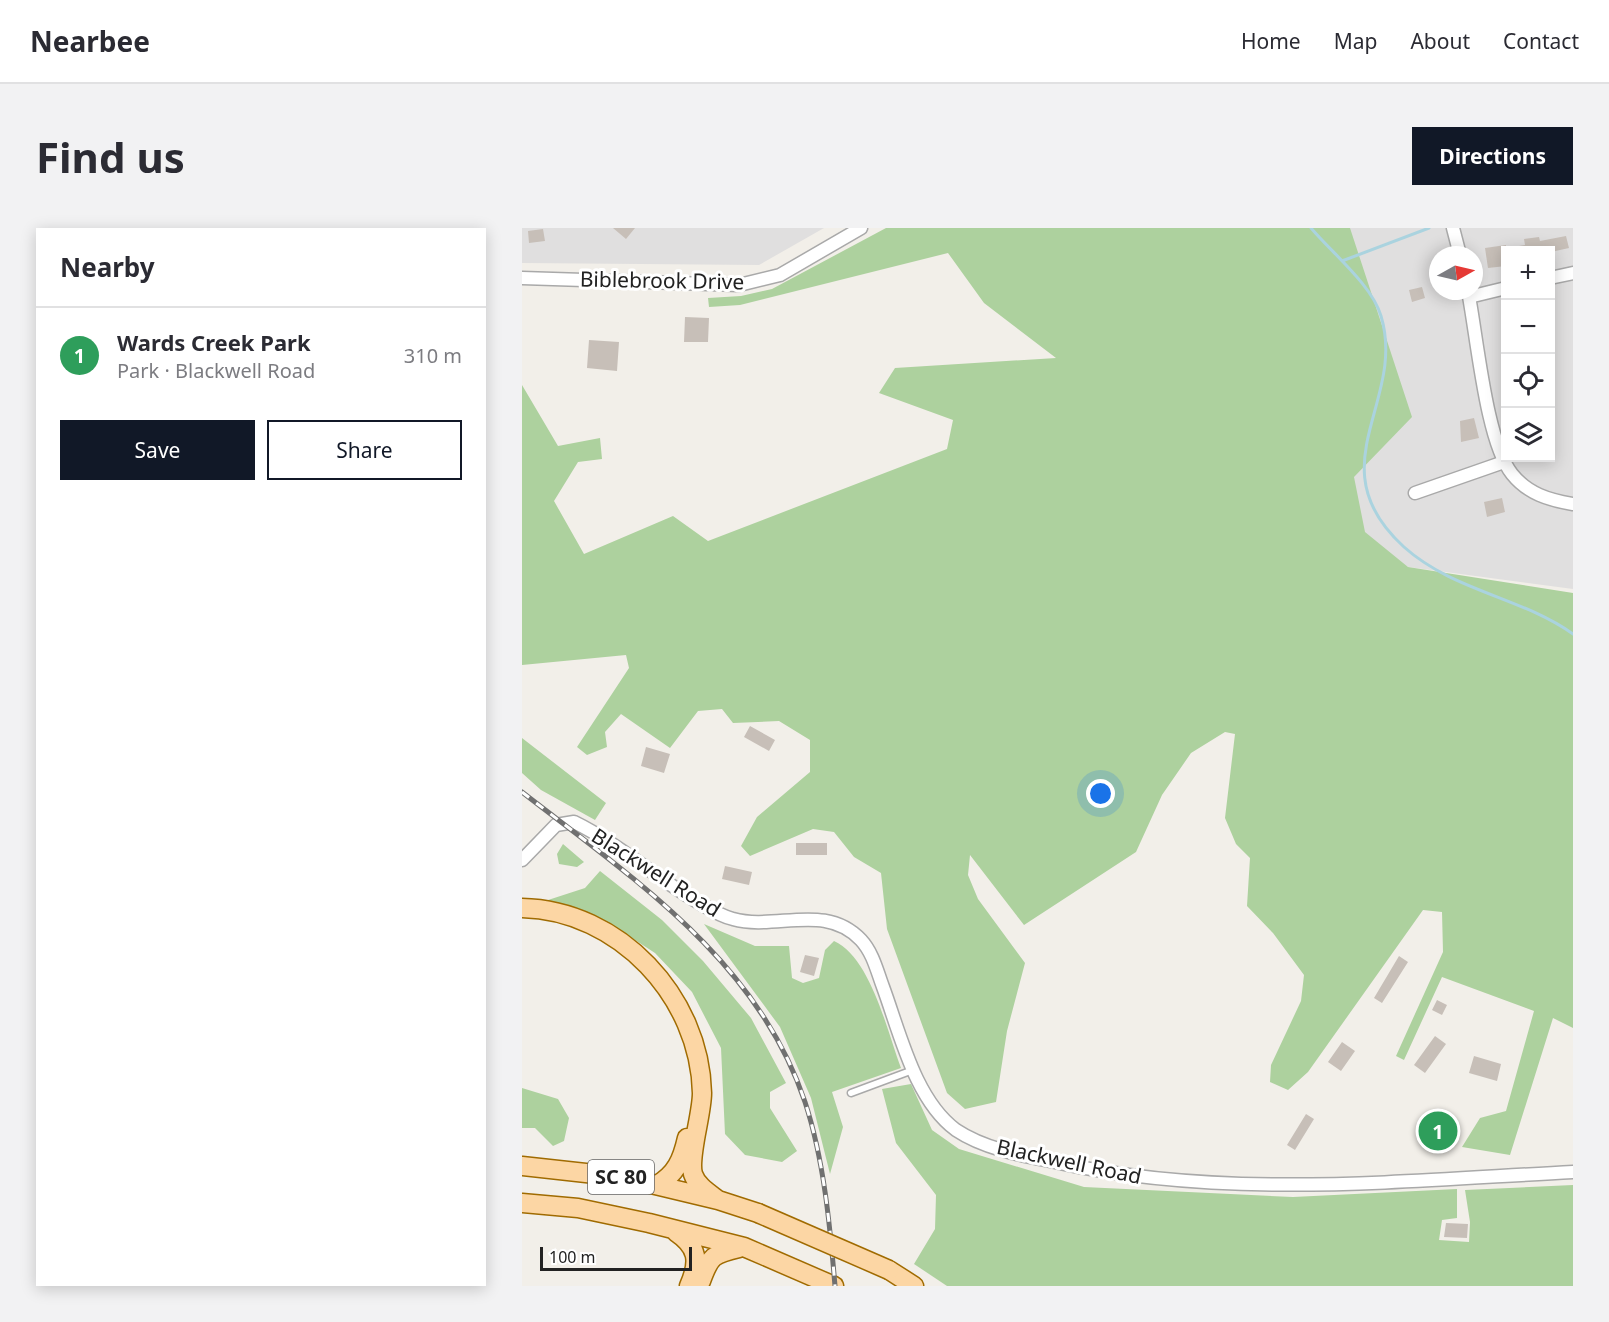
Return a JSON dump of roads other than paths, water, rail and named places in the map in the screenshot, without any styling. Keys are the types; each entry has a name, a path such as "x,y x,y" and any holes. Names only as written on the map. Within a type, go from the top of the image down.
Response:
{"main road":[{"path":"522,908 564,915 611,934 641,958 668,990 688,1026 700,1075 701,1117 693,1157 693,1174 700,1186 718,1200"},
{"path":"522,920 564,926 584,933 608,946 654,986 675,1019 690,1067 692,1111 678,1167 672,1176 657,1185"},
{"name":"SC 80","path":"522,1166 622,1177 718,1200 758,1213 889,1270 914,1286"},
{"name":"SC 80","path":"522,1203 578,1208 744,1247 834,1286"},
{"path":"673,1229 690,1241 696,1251 698,1259 689,1286"},
{"path":"699,1286 711,1257 718,1252 744,1247"}],"street":[{"name":"Biblebrook Drive","path":"522,278 739,285 780,275 861,228"},
{"path":"1453,228 1458,246"},
{"path":"1555,277 1573,273"},
{"path":"1483,292 1501,289"},
{"path":"1470,300 1490,415 1501,452"},
{"path":"1415,493 1504,462 1518,480 1536,494 1550,500 1573,504"},
{"name":"Blackwell Road","path":"522,860 556,825 574,822 685,894 726,917 746,922 816,918 839,924 858,937 871,954 914,1069 932,1107 971,1139 1032,1158 1124,1176 1171,1181 1328,1185 1573,1172"}],"lane":[{"path":"851,1093 914,1069"}],"waterway":[{"path":"1311,228 1360,281 1376,304 1381,316 1386,347 1383,377 1364,461 1367,489 1379,517 1404,547 1423,562 1465,584 1553,621 1573,634"},
{"path":"1342,261 1429,228"}],"railway":[{"path":"522,792 607,857 688,927 724,965 757,1006 784,1052 812,1124 825,1193 835,1286"}],"place":[{"name":"Wards Creek Park","path":"1438,1131"}]}
